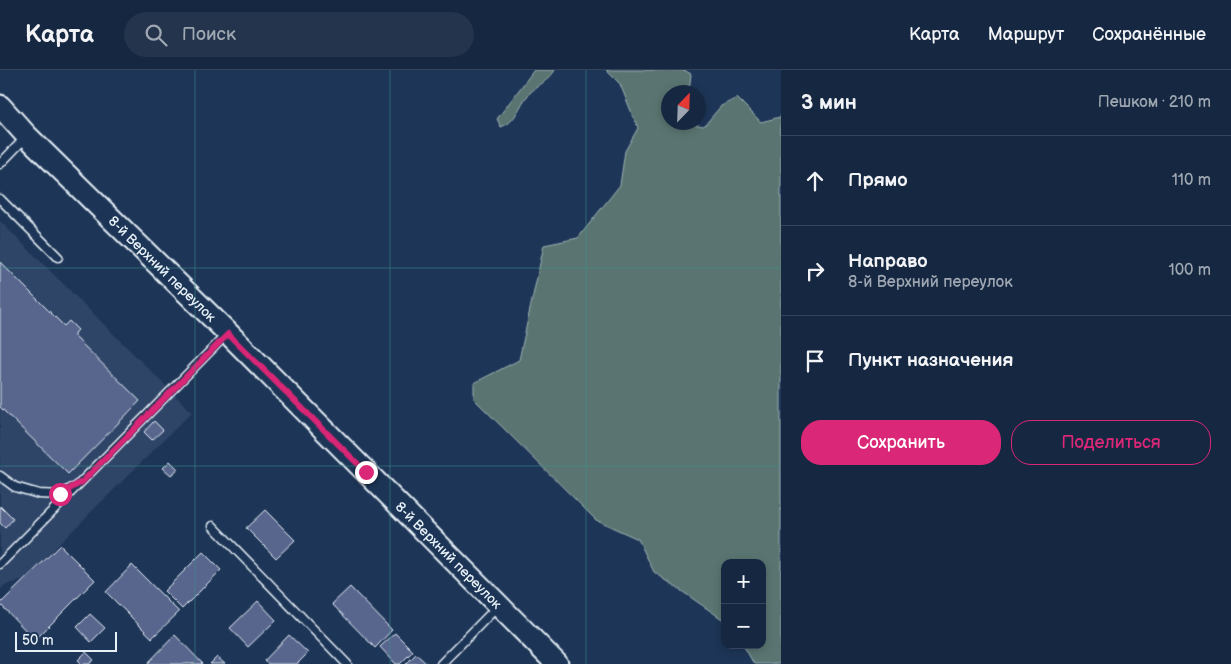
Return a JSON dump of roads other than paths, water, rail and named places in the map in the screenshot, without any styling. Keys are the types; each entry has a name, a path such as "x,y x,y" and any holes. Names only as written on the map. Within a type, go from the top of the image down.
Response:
{"street":[{"name":"8-й Верхний переулок","path":"0,106 27,136 228,334 557,664"}],"lane":[{"path":"0,164 27,136"},
{"path":"0,199 58,257"},
{"path":"0,564 228,334"},
{"path":"0,476 15,487 39,494 60,494 82,482"},
{"path":"213,526 347,664"},
{"path":"441,664 498,605"}]}
